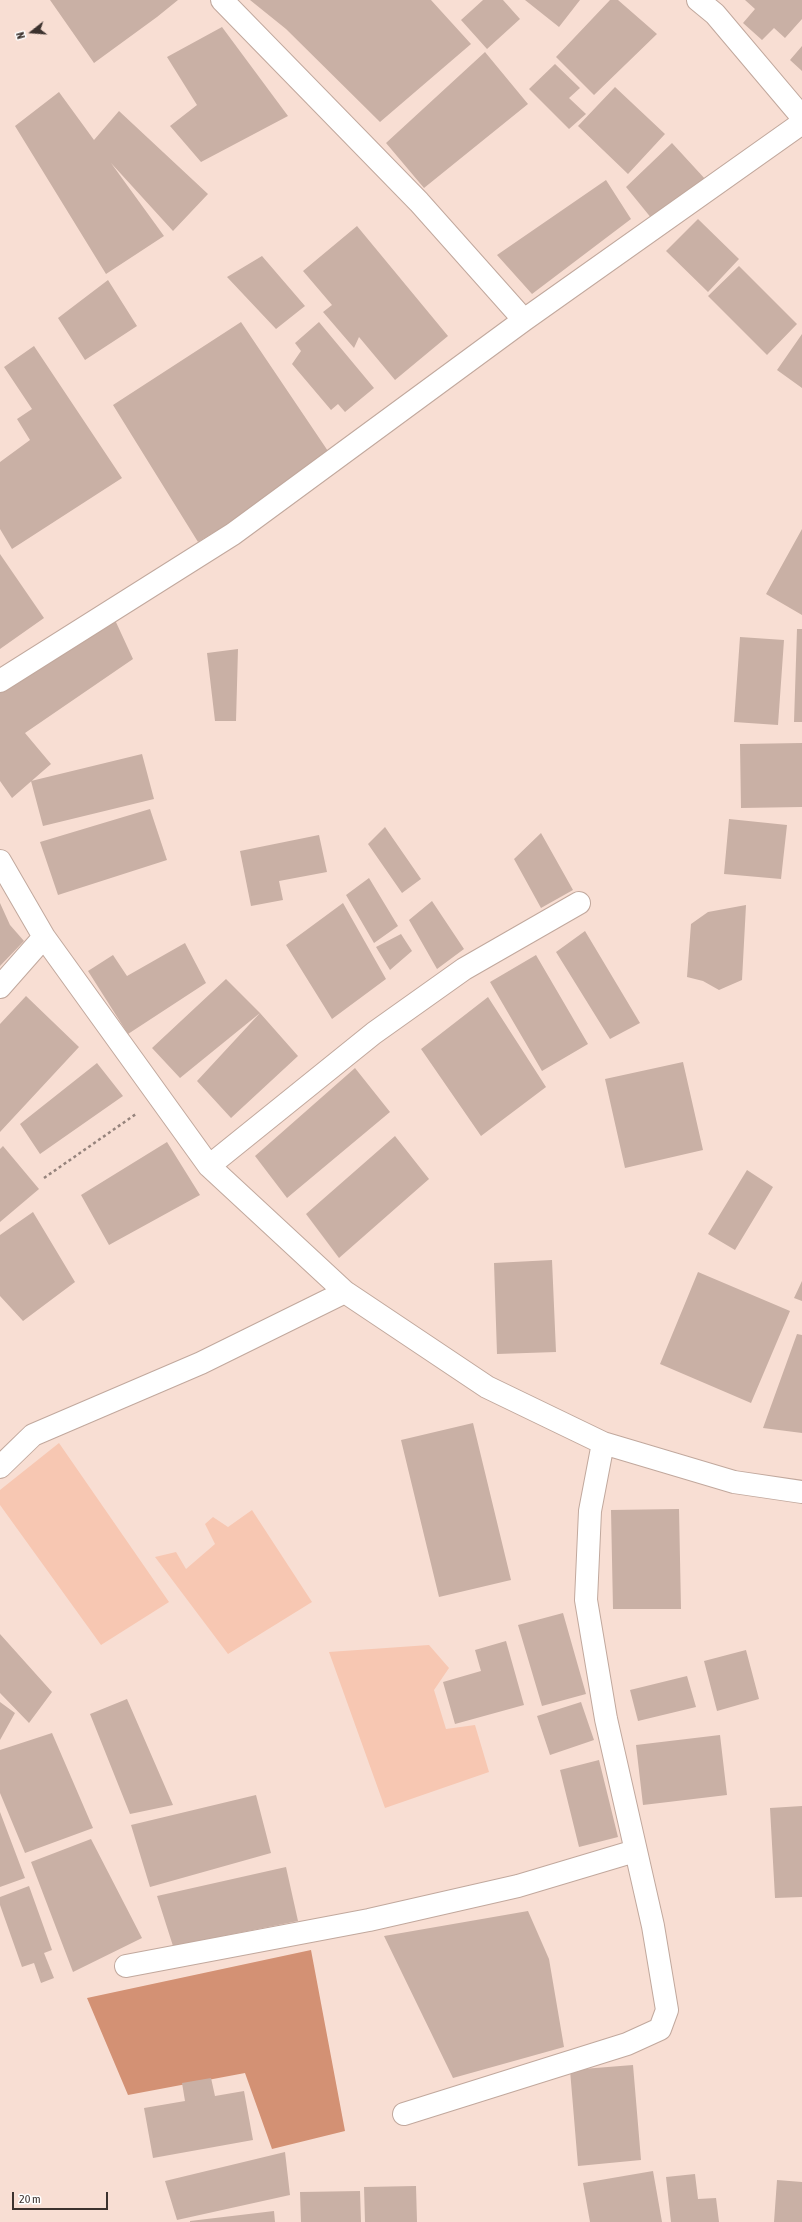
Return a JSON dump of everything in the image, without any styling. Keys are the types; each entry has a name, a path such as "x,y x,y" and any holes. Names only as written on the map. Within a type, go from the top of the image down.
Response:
{"street":[{"path":"222,0 419,202 524,320"},
{"path":"698,0 715,14 802,117"},
{"path":"0,681 233,534 524,320 802,123"},
{"path":"0,861 44,937 209,1166 344,1292 487,1387 603,1444 734,1482 802,1492"},
{"path":"209,1166 393,1019 464,969 579,903"},
{"path":"0,987 44,937"},
{"path":"0,1467 33,1435 201,1363 344,1292"},
{"path":"404,2114 627,2044 660,2029 667,2010 653,1926 606,1719 586,1600 590,1511 603,1444"},
{"path":"126,1966 369,1920 518,1886 635,1851"}],"path":[{"path":"44,1178 160,1098"}],"shaded area":[{"path":"59,1443 169,1602 101,1645 0,1505 0,1490"},
{"path":"252,1510 312,1602 228,1654 155,1557 176,1552 186,1569 215,1544 205,1524 213,1517 228,1527"},
{"path":"429,1645 449,1668 434,1690 446,1729 475,1725 489,1772 385,1808 329,1652"},
{"path":"311,1950 345,2131 272,2149 245,2073 128,2095 87,1998"}],"building":[{"path":"50,0 178,0 94,63"},
{"path":"250,0 431,0 471,44 380,122 286,29"},
{"path":"483,0 503,0 520,19 487,49 461,20"},
{"path":"525,0 580,0 559,27"},
{"path":"610,0 618,0 657,34 594,95 556,57"},
{"path":"745,0 802,0 802,19 785,38 774,28 762,40 743,23 755,9"},
{"path":"222,27 288,116 201,162 170,126 197,105 167,57"},
{"path":"802,46 802,71 790,60"},
{"path":"485,52 528,104 424,188 386,143"},
{"path":"555,64 580,88 569,98 586,114 569,129 529,89"},
{"path":"615,87 665,134 628,174 578,126"},
{"path":"59,92 94,140 119,111 208,194 173,231 111,163 164,236 106,274 15,126"},
{"path":"672,143 706,180 652,219 626,187"},
{"path":"606,180 631,219 532,294 497,255"},
{"path":"698,219 739,259 708,292 666,251"},
{"path":"357,226 448,336 395,380 359,337 354,348 323,312 332,305 303,271"},
{"path":"262,256 305,306 276,329 227,277"},
{"path":"739,266 797,324 767,355 708,296"},
{"path":"108,280 137,326 85,360 58,318"},
{"path":"241,322 334,460 198,542 113,405"},
{"path":"319,322 374,388 345,412 338,404 331,410 292,364 301,351 295,343"},
{"path":"802,334 802,388 777,370"},
{"path":"34,346 122,478 12,549 0,529 0,462 30,440 17,419 32,409 4,367"},
{"path":"802,529 802,615 766,594"},
{"path":"0,554 44,618 0,649"},
{"path":"115,620 133,659 25,733 51,764 12,798 0,781 0,693"},
{"path":"797,629 802,629 802,722 794,722"},
{"path":"740,637 784,640 778,725 734,722"},
{"path":"238,649 236,721 215,721 207,653"},
{"path":"802,743 802,807 741,808 740,744"},
{"path":"142,754 154,799 43,826 31,781"},
{"path":"150,809 167,860 58,895 40,842"},
{"path":"729,819 787,825 781,879 724,874"},
{"path":"385,827 421,879 402,893 368,844"},
{"path":"541,833 573,890 541,908 514,859"},
{"path":"319,835 327,872 279,881 283,900 251,906 240,851"},
{"path":"369,878 398,926 374,943 346,895"},
{"path":"432,901 464,949 437,969 409,920"},
{"path":"0,903 10,925 24,941 0,966"},
{"path":"343,903 386,979 332,1019 286,945"},
{"path":"746,905 742,980 719,990 703,981 687,977 691,924 708,912"},
{"path":"585,931 640,1023 610,1039 556,952"},
{"path":"401,934 412,951 390,970 376,947"},
{"path":"185,943 206,983 128,1034 88,971 113,955 127,976"},
{"path":"536,955 588,1044 542,1071 490,982"},
{"path":"226,979 260,1013 180,1078 152,1048"},
{"path":"26,996 79,1047 0,1132 0,1024"},
{"path":"488,997 546,1087 481,1136 421,1049"},
{"path":"260,1013 298,1056 231,1118 197,1081"},
{"path":"683,1062 703,1150 625,1168 605,1079"},
{"path":"97,1063 123,1096 40,1154 20,1124"},
{"path":"355,1068 390,1112 287,1198 255,1156"},
{"path":"395,1136 429,1179 339,1258 306,1214"},
{"path":"167,1142 200,1195 109,1245 81,1195"},
{"path":"3,1146 39,1189 0,1222 0,1149"},
{"path":"747,1170 773,1187 735,1250 708,1234"},
{"path":"33,1212 75,1282 23,1321 0,1296 0,1235"},
{"path":"552,1260 556,1352 497,1354 494,1263"},
{"path":"698,1272 790,1311 751,1403 660,1364"},
{"path":"802,1281 802,1301 794,1298"},
{"path":"797,1334 802,1335 802,1433 763,1428"},
{"path":"473,1423 511,1580 439,1597 401,1440"},
{"path":"679,1509 681,1609 613,1609 611,1510"},
{"path":"563,1613 586,1694 542,1706 518,1625"},
{"path":"0,1634 52,1692 29,1723 0,1693"},
{"path":"506,1641 524,1705 455,1724 443,1682 481,1671 475,1650"},
{"path":"746,1650 759,1699 717,1711 704,1661"},
{"path":"687,1676 696,1707 638,1721 630,1690"},
{"path":"127,1699 173,1805 130,1814 90,1714"},
{"path":"0,1702 15,1713 0,1740"},
{"path":"581,1702 594,1740 550,1755 537,1716"},
{"path":"52,1733 93,1828 25,1853 0,1793 0,1750"},
{"path":"720,1735 727,1795 643,1805 636,1745"},
{"path":"599,1760 618,1837 579,1847 560,1770"},
{"path":"256,1795 271,1853 150,1887 131,1825"},
{"path":"802,1806 802,1897 775,1898 770,1808"},
{"path":"0,1812 25,1878 0,1887"},
{"path":"91,1839 142,1938 73,1972 31,1862"},
{"path":"286,1867 298,1921 173,1946 157,1896"},
{"path":"29,1886 52,1950 44,1953 54,1978 41,1983 34,1963 22,1967 0,1905 0,1897"},
{"path":"528,1911 549,1959 564,2047 453,2078 384,1936"},
{"path":"633,2065 641,2160 578,2166 570,2070"},
{"path":"211,2078 215,2096 244,2091 253,2140 153,2158 144,2108 185,2101 182,2083"},
{"path":"285,2152 290,2195 177,2220 165,2181"},
{"path":"653,2171 662,2222 590,2222 583,2183"},
{"path":"695,2174 698,2199 716,2198 719,2222 671,2222 666,2177"},
{"path":"777,2180 802,2182 802,2222 774,2222"},
{"path":"416,2186 417,2222 365,2222 364,2187"},
{"path":"360,2191 361,2222 301,2222 300,2192"},
{"path":"274,2211 275,2222 190,2222 190,2221"}]}
